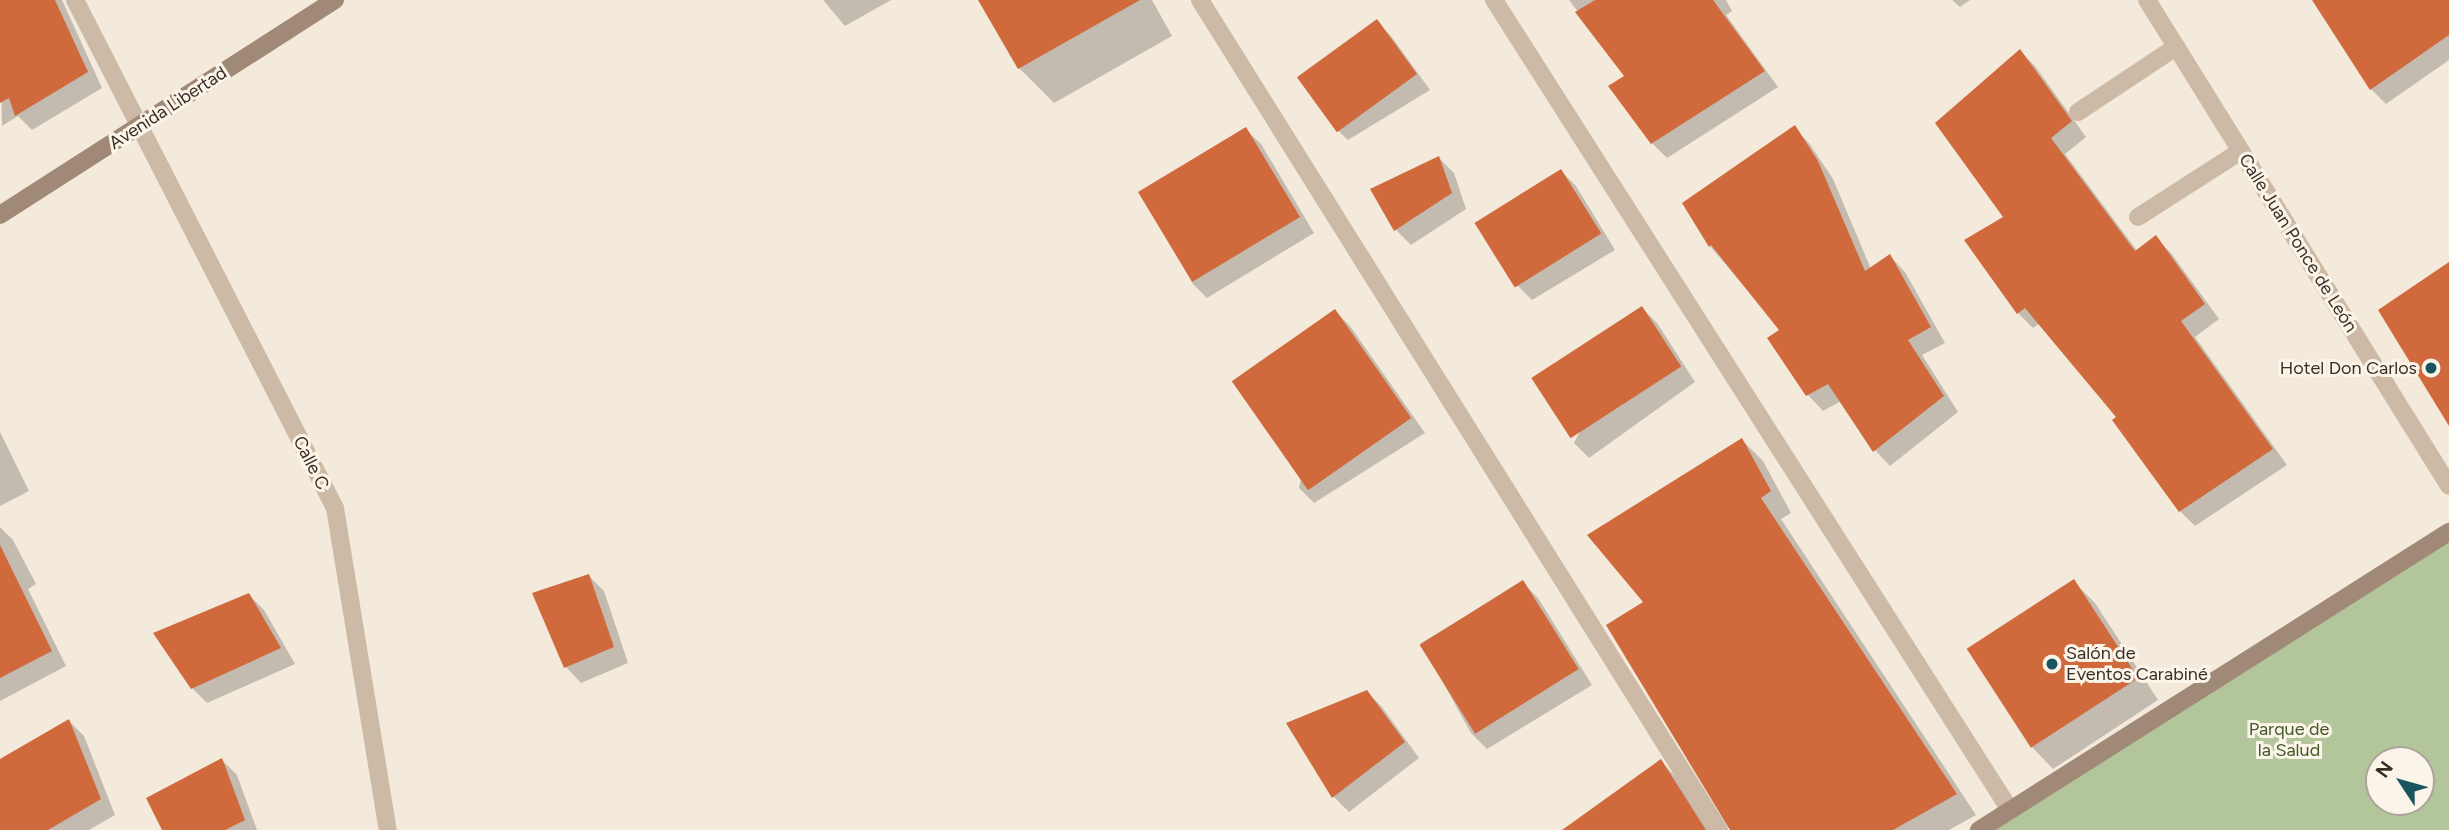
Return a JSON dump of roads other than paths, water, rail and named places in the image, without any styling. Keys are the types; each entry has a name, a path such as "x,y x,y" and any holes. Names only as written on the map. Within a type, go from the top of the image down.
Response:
{"main road":[{"name":"Avenida Libertad","path":"0,215 335,0"},
{"path":"1979,830 2449,531"}],"street":[{"name":"Calle C","path":"75,0 335,508 388,830"},
{"path":"1200,0 1719,830"},
{"path":"1494,0 2010,810"},
{"name":"Calle Juan Ponce de León","path":"2147,0 2449,486"},
{"path":"2078,112 2176,47"},
{"path":"2138,217 2241,151"}],"place":[{"name":"Hotel Don Carlos","path":"2431,368"},
{"name":"Salón de Eventos Carabiné","path":"2052,664"}],"park label":[{"name":"Parque de la Salud","path":"2289,740"}]}
